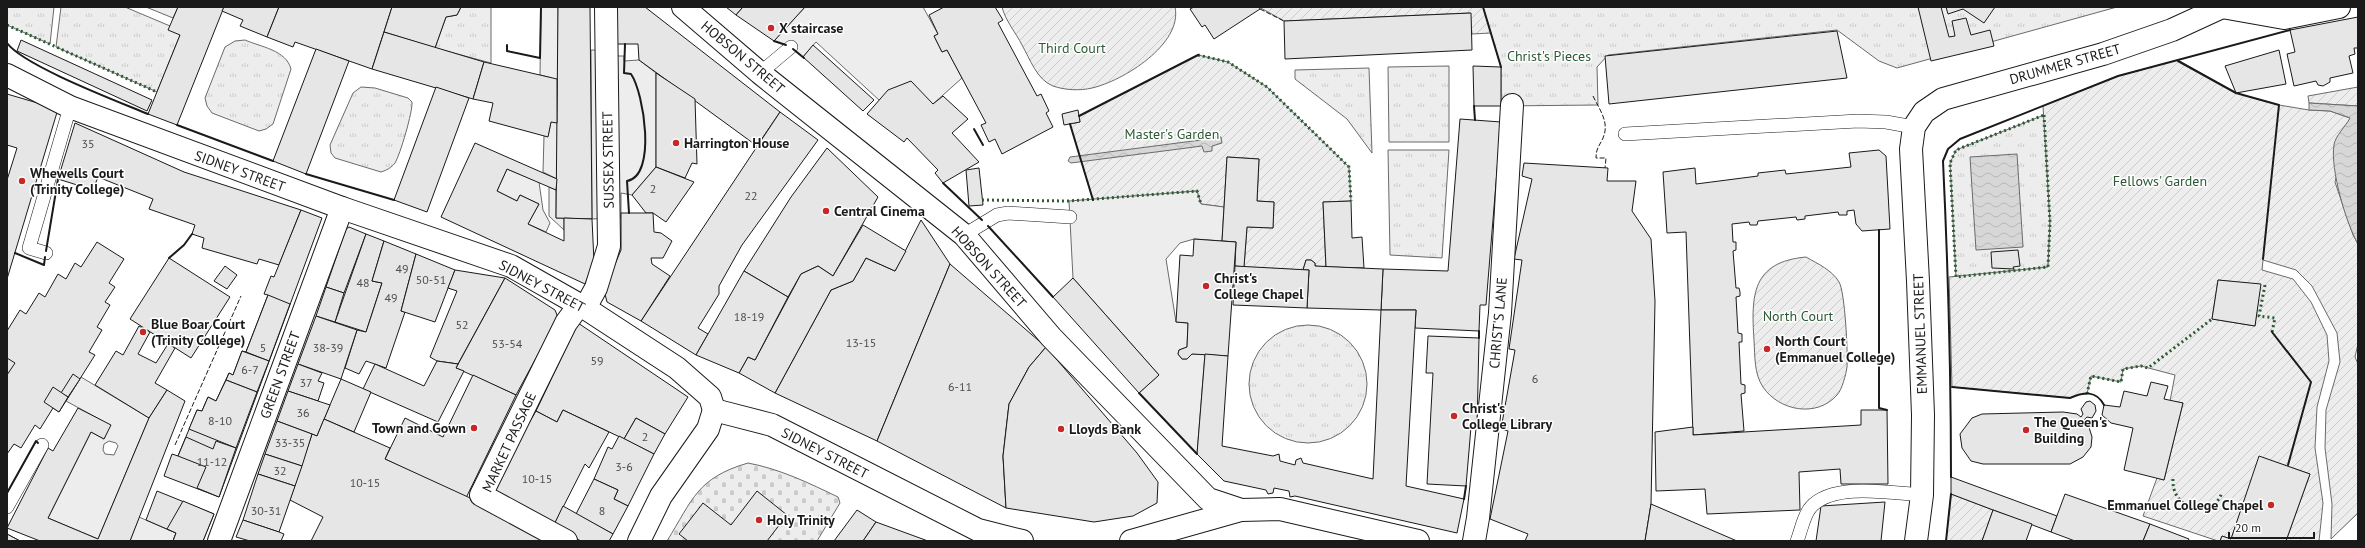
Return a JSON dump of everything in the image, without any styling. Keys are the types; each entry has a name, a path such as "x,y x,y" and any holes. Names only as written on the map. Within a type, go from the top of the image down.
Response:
{"street":[{"name":"SUSSEX STREET","path":"582,307 596,288 609,246 606,7"},
{"name":"HOBSON STREET","path":"683,7 760,73 964,234 1051,337 1208,499 1242,510"},
{"path":"2222,7 2284,18 2338,7"},
{"name":"DRUMMER STREET","path":"1914,127 1924,112 1943,100 2103,54 2172,30 2222,7"},
{"name":"SIDNEY STREET","path":"7,76 70,107 342,208 511,266 582,307 677,368 710,397 714,410 772,425 978,530 1022,541"},
{"name":"CHRIST'S LANE","path":"1474,541 1500,313 1512,105"},
{"name":"EMMANUEL STREET","path":"1914,127 1911,149 1919,297 1922,415 1922,495 1916,541"},
{"name":"GREEN STREET","path":"219,541 342,208"},
{"name":"MARKET PASSAGE","path":"566,541 481,495 566,323 582,307"},
{"path":"639,541 661,496 708,429 714,410"},
{"path":"1131,541 1242,510 1280,510 1418,541"}],"lane":[{"path":"760,73 791,47"},
{"path":"46,253 29,248 70,107"},
{"path":"1625,134 1858,121 1886,122 1914,127"},
{"path":"964,234 997,215 1008,213 1070,217"},
{"path":"7,507 42,445"},
{"path":"1797,541 1810,507 1827,496 1842,492 1880,492 1922,495"}],"green space":[{"path":"7,7 54,7 50,44 7,25"},
{"path":"61,7 125,7 170,26 180,35 157,92 56,47"},
{"path":"146,7 178,7 173,18"},
{"path":"461,7 491,7 491,63 435,48 446,17 457,15"},
{"name":"Third Court","path":"1002,7 1175,7 1175,21 1170,34 1160,47 1148,59 1134,69 1105,84 1082,90 1072,90 1053,86 1047,83 1038,74 1020,40 1008,22"},
{"path":"1259,7 1483,7 1491,33 1472,34 1470,13 1284,21"},
{"name":"Christ's Pieces","path":"1483,7 2117,7 1897,68 1879,61 1837,30 1608,55 1597,67 1598,105 1501,106 1501,67"},
{"path":"245,40 278,53 284,57 291,69 273,124 266,129 259,131 212,113 207,106 205,98 225,47 235,41"},
{"name":"Master's Garden","path":"1198,55 1228,62 1267,87 1349,167 1351,201 1323,202 1326,267 1315,266 1315,263 1311,260 1306,260 1303,270 1244,267 1247,227 1273,228 1274,202 1257,201 1259,159 1227,157 1224,207 1201,204 1197,191 1093,200 1070,124 1080,122 1079,116"},
{"name":"Fellows' Garden","path":"2178,60 2236,93 2279,105 2309,110 2330,111 2350,118 2335,182 2353,235 2358,244 2358,344 2355,357 2358,364 2358,513 2331,539 2332,504 2325,448 2326,410 2340,362 2337,333 2312,286 2296,270 2263,260 2262,270 2293,279 2311,302 2327,335 2329,361 2317,407 2315,448 2323,503 2319,541 2286,541 2310,474 2260,457 2231,539 2222,536 2220,541 2218,541 2143,516 2157,478 2164,480 2183,403 2170,401 2175,375 2141,366 2123,369 2121,382 2091,376 2087,394 2079,394 2070,398 1952,387 1949,277 2048,267 2050,222 2043,106 2118,76","holes":["2218,280 2260,285 2255,326 2212,319"]},
{"path":"1449,66 1449,142 1389,142 1388,67"},
{"path":"1369,68 1372,153 1347,119 1295,79 1295,70"},
{"path":"361,87 375,88 408,98 412,102 403,143 395,163 387,170 381,172 335,158 331,153 330,145 353,93"},
{"path":"2358,87 2358,106 2309,103 2308,96"},
{"path":"2044,115 2050,222 2048,267 1956,277 1950,163 1956,150"},
{"path":"1388,150 1449,150 1442,258 1390,255"},
{"name":"North Court","path":"1806,257 1829,271 1839,282 1843,297 1846,323 1847,367 1841,390 1829,402 1819,407 1798,409 1778,402 1770,395 1760,382 1756,365 1753,309 1755,295 1765,274 1775,266 1788,260"},
{"path":"1308,325 1331,329 1350,342 1363,361 1367,384 1363,407 1350,426 1331,439 1308,443 1285,439 1266,426 1253,407 1249,384 1253,361 1266,342 1285,329"},
{"path":"748,463 783,473 838,497 840,503 817,541 667,541 691,502 707,483 731,469"},
{"path":"1951,494 1993,510 1982,541 1946,541"}],"shaded area":[{"path":"541,7 558,7 557,179 543,172 544,136 548,136 551,122 552,78 540,75"},
{"path":"805,7 923,7 938,34 934,36 942,52 947,50 962,78 933,104 879,100 816,42 803,57 791,47 774,41"},
{"path":"591,50 617,51 618,56 624,56 624,61 639,60 656,73 656,167 632,195 621,193 621,217 592,219"},
{"path":"507,169 539,182 543,210 550,223 546,232 528,224 539,204 520,195 517,201 497,191"},
{"path":"549,187 556,190 556,218 564,218 564,230 549,216"},
{"path":"1197,191 1201,204 1224,207 1222,241 1194,239 1180,243 1166,259 1176,322 1188,323 1187,347 1179,350 1178,354 1182,359 1187,359 1192,354 1205,354 1197,454 1139,393 1159,375 1073,278 1069,201"},
{"path":"81,377 149,418 98,539 48,518 91,432 104,439 110,425 66,401","holes":["109,441 116,443 118,446 114,455 105,454 103,450 104,444"]},
{"path":"139,517 176,533 173,541 130,541"}],"water":[{"path":"2309,103 2358,106 2358,244 2353,235 2340,196 2334,168 2333,155 2334,145 2338,135 2350,118 2330,111 2309,110"},
{"path":"1209,133 1210,137 1221,137 1222,143 1212,146 1212,151 1204,152 1202,146 1071,163 1068,161 1070,157 1201,140 1200,135"},
{"path":"2017,154 2023,247 1976,250 1970,157"}],"building":[{"path":"178,7 224,7 177,125 148,114 180,35 168,30"},
{"path":"224,7 279,7 267,37 240,26 243,20 222,11"},
{"path":"279,7 392,7 372,69 295,42 293,47 267,37"},
{"path":"392,7 461,7 457,15 446,17 435,48 384,32"},
{"path":"558,7 590,7 592,219 556,218"},
{"path":"615,7 645,7 780,112 757,146 639,60 638,44 617,44"},
{"path":"726,7 743,7 736,15"},
{"name":"X staircase","path":"743,7 805,7 774,41 736,15"},
{"path":"944,7 995,7 1003,20 998,23 1037,96 1041,94 1049,111 1046,113 1053,127 1002,154 995,139 989,142 981,125 986,123 947,50 942,52 934,36 938,34 929,15"},
{"path":"1194,7 1259,7 1260,9 1214,39 1205,25 1202,27 1190,9"},
{"path":"1918,7 1941,7 1949,37 1955,36 1952,21 1966,18 1971,35 1990,30 1994,46 1931,61"},
{"path":"1946,7 1995,7 1984,23 1963,9 1948,14"},
{"path":"1471,13 1472,50 1285,59 1284,21"},
{"path":"2358,17 2358,48 2354,48 2355,54 2349,56 2353,73 2330,78 2330,82 2323,86 2318,85 2316,81 2294,86 2287,54 2295,52 2290,30"},
{"path":"1837,31 1847,78 1609,104 1605,56"},
{"path":"384,32 484,62 473,99 372,69"},
{"path":"21,40 152,100 147,111 17,51"},
{"path":"813,45 874,100 863,111 803,57"},
{"path":"316,49 349,61 306,174 273,161"},
{"path":"2279,50 2286,84 2236,93 2225,66"},
{"path":"484,62 557,79 557,123 551,122 548,137 489,121 493,103 473,99"},
{"path":"1473,66 1501,67 1501,106 1474,106"},
{"name":"Harrington House","path":"656,73 695,99 697,164 692,163 685,178 656,167"},
{"path":"911,81 933,104 943,96 968,119 952,133 979,162 943,183 935,173 938,170 907,138 904,142 867,114 888,90"},
{"path":"436,87 469,98 427,212 394,200"},
{"name":"Whewells Court (Trinity College)","path":"7,94 58,109 7,279 7,180 17,148 7,145"},
{"path":"1078,110 1080,122 1064,125 1062,114"},
{"path":"780,112 818,140 742,245 719,286 719,294 698,328 708,334 696,355 641,321"},
{"path":"1460,119 1501,122 1486,305 1480,305 1479,331 1415,328 1416,310 1381,310 1383,269 1448,271"},
{"path":"75,123 184,172 301,210 279,265 259,259 257,264 202,248 204,238 192,234 195,225 149,209 153,199 98,177 93,190 58,179"},
{"path":"475,143 557,179 556,190 507,169 497,191 517,201 520,195 539,204 528,224 564,241 564,218 592,219 594,262 585,284 441,217"},
{"name":"Central Cinema","path":"827,148 878,197 833,276 818,266 801,274 788,297 744,271 791,197"},
{"name":"North Court","path":"1879,150 1886,156 1890,229 1862,231 1856,224 1854,210 1847,211 1847,215 1839,215 1838,212 1805,216 1805,219 1797,220 1796,217 1758,221 1757,225 1750,225 1749,222 1732,224 1733,242 1736,242 1736,250 1733,251 1736,288 1739,288 1740,292 1740,296 1736,297 1738,333 1742,334 1742,342 1739,342 1741,384 1745,385 1745,393 1741,394 1744,431 1693,435 1686,232 1667,233 1663,172 1695,168 1696,184 1758,176 1758,173 1785,170 1786,174 1851,167 1849,153"},
{"path":"1227,157 1259,159 1257,201 1274,202 1273,228 1247,227 1244,267 1235,266 1236,242 1222,241"},
{"path":"1524,163 1608,168 1607,181 1636,181 1632,211 1651,239 1655,301 1651,504 1645,541 1525,541 1528,534 1490,519 1508,431 1501,429 1515,350 1509,349 1522,260 1514,259 1532,179 1522,176"},
{"path":"656,167 694,182 666,222 653,213 646,213 632,195"},
{"path":"979,168 983,205 969,206 966,170"},
{"path":"1351,201 1352,238 1362,237 1364,268 1326,267 1323,202"},
{"path":"301,210 322,218 219,497 164,476 172,454 178,456 197,410 202,411 208,397 216,401 229,373 233,375 242,351 246,352 268,295 264,294 271,276 274,277"},
{"path":"621,213 653,213 654,232 661,233 672,241 663,258 651,258 652,264 670,276 641,321 607,302 604,290 621,250"},
{"path":"921,220 950,264 877,441 775,393 831,290 853,281 866,258 895,271"},
{"path":"863,225 906,251 895,271 866,258 853,281 831,290 775,393 739,373 748,357 755,360 801,274 818,266 833,276"},
{"path":"349,227 366,234 344,293 326,287 346,229"},
{"path":"366,234 384,241 372,281 382,283 366,332 335,322"},
{"name":"Christ's College Chapel","path":"1194,239 1236,242 1228,356 1192,354 1187,359 1182,359 1178,354 1179,350 1187,347 1188,323 1176,322 1180,255 1193,256"},
{"path":"384,241 416,254 401,311 405,312 386,368 366,361 359,374 345,368 357,330 366,332 382,283 372,281"},
{"path":"97,242 124,259 109,283 115,287 105,302 110,305 97,327 102,330 89,352 95,355 59,412 53,408 40,429 35,425 21,448 14,444 7,454 7,331 20,310 26,314 39,293 45,297 58,274 66,279 75,263 81,267"},
{"path":"2018,250 2020,266 2013,267 2014,269 1992,268 1991,252"},
{"path":"416,254 455,270 435,322 401,311"},
{"path":"169,258 230,297 191,358 130,319"},
{"path":"1306,260 1311,260 1315,263 1315,266 1383,269 1381,310 1307,308 1309,270 1303,270"},
{"path":"950,264 1046,347 1029,367 1009,404 1003,456 1006,508 877,441"},
{"path":"225,266 237,275 227,289 214,281"},
{"path":"1235,266 1309,270 1307,308 1233,305"},
{"path":"455,270 505,278 458,364 437,361 430,357 457,291 448,288"},
{"path":"744,271 788,297 755,360 748,357 739,373 696,355"},
{"path":"505,278 555,310 557,315 555,323 516,395 456,368"},
{"path":"1073,278 1159,375 1139,393 1053,297"},
{"path":"2218,280 2261,284 2255,326 2212,319"},
{"path":"326,287 344,293 335,322 316,316"},
{"path":"268,295 290,304 269,361 246,352"},
{"path":"1381,310 1416,310 1406,486 1464,499 1457,533 1295,496 1290,497 1289,491 1274,488 1273,493 1268,494 1266,490 1224,481 1197,454 1205,354 1228,356 1222,446 1273,456 1279,454 1280,461 1295,465 1296,460 1301,458 1303,463 1373,479"},
{"path":"316,316 357,330 341,379 298,364"},
{"path":"578,323 688,397 665,434 636,418 624,439 563,410 557,422 536,411"},
{"path":"139,326 150,332 138,354 156,363 168,344 175,348 155,383 167,390 149,418 95,385 116,351 123,355"},
{"name":"Christ's College Library","path":"1428,336 1479,338 1477,428 1471,427 1466,486 1427,484 1433,373 1426,373"},
{"name":"Lloyds Bank","path":"1046,347 1137,453 1158,482 1157,503 1133,516 1094,522 1006,508 1003,456 1009,404 1029,367"},
{"path":"242,351 269,361 257,392 226,380 229,373 233,375"},
{"path":"7,358 15,363 7,375"},
{"path":"437,361 458,364 456,368 464,371 438,422 363,389 375,364 424,386"},
{"path":"298,364 322,373 318,381 324,383 318,401 288,391"},
{"path":"73,374 80,379 68,397 61,393"},
{"name":"Town and Gown","path":"473,375 516,395 466,498 385,459 405,418 443,437"},
{"path":"341,379 371,392 354,432 324,419"},
{"path":"226,380 257,392 236,448 189,429 197,410 202,411 208,397 216,401"},
{"path":"2151,382 2168,386 2164,399 2183,403 2164,480 2124,470 2133,428 2111,423 2102,415 2104,405 2120,407 2124,391 2147,396"},
{"path":"53,387 68,397 59,412 44,402"},
{"path":"167,390 185,401 130,541 40,541 7,528 48,448 53,451 78,408 111,425 104,439 91,432 48,518 98,539 149,418"},
{"path":"288,391 330,405 317,436 277,421"},
{"name":"The Queen's Building","path":"2090,401 2095,405 2096,411 2092,418 2087,417 2084,420 2088,424 2092,437 2091,447 2083,457 2070,464 1983,464 1971,461 1962,448 1960,434 1972,418 1982,414 2063,412 2077,414 2081,417 2083,414 2081,409 2086,402"},
{"path":"563,410 609,432 589,468 585,464 553,527 492,493 491,487 536,411 557,422"},
{"path":"1861,410 1887,410 1888,484 1841,484 1840,469 1799,472 1800,510 1707,514 1705,489 1656,491 1655,432 1693,427 1693,435 1861,425"},
{"path":"636,418 665,434 654,454 624,439"},
{"path":"324,419 390,448 385,459 492,508 555,541 311,541 323,517 290,500 312,434 317,436"},
{"path":"277,421 312,434 302,466 265,454"},
{"path":"619,436 654,454 628,506 614,499 618,490 594,479 608,447 612,449"},
{"path":"186,437 213,449 216,441 236,448 219,497 197,488 206,467 178,456"},
{"path":"265,454 302,466 295,486 258,474"},
{"name":"Emmanuel College Chapel","path":"2259,456 2310,474 2286,541 2220,541 2222,536 2231,539"},
{"path":"258,474 295,486 279,532 243,520"},
{"path":"1951,477 2057,516 2051,532 1951,494"},
{"path":"594,479 618,490 614,499 628,506 613,534 576,514"},
{"path":"157,491 214,514 203,541 173,541 176,533 146,520"},
{"name":"Holy Trinity","path":"757,491 787,515 767,541 688,541 679,534 703,503 731,525"},
{"path":"2065,494 2150,524 2143,541 2075,541 2051,532"},
{"path":"183,501 214,514 203,541 173,541 176,533 167,529"},
{"path":"1885,502 1881,541 1816,541 1821,506"},
{"path":"1651,504 1737,541 1645,541"},
{"path":"563,506 613,534 609,541 581,541 553,527"},
{"path":"857,510 876,522 863,541 834,541"},
{"path":"1993,510 2032,524 2026,541 1982,541"},
{"path":"243,520 284,534 281,541 250,541 236,537"},
{"path":"876,522 928,541 863,541"},
{"path":"2150,524 2189,539 2188,541 2143,541"},
{"path":"7,534 20,541 7,541"},
{"path":"7,534 20,541 7,541"}],"hedge":[{"path":"7,25 157,92"},
{"path":"1198,55 1228,62 1267,87 1349,167 1351,201"},
{"path":"2044,115 2050,222 2048,267 1956,277 1950,163 1956,150 2044,115"},
{"path":"982,200 1069,201 1197,191 1201,204"},
{"path":"2265,285 2259,316 2275,318 2272,332"},
{"path":"2087,394 2091,376 2121,382 2123,369 2141,366 2148,368 2212,319"},
{"path":"2173,479 2174,490 2179,498 2186,505 2194,508 2202,509 2211,506 2218,501 2222,492"}],"fence":[{"path":"1260,9 1284,21"},
{"path":"1593,96 1603,116 1605,127 1603,138 1597,149 1596,158 1606,158 1605,168"},
{"path":"175,445 241,296"}],"wall":[{"path":"507,45 507,51 540,58 541,7"},
{"path":"1483,7 1501,67"},
{"path":"1951,477 1949,319 1943,161 1948,149 1960,139 2118,76 2290,30"},
{"path":"774,41 786,45"},
{"path":"7,43 32,62 51,72 94,92 148,114"},
{"path":"625,44 624,73 631,74 636,84 640,98 645,133 645,150 642,165 636,176 627,181 629,213"},
{"path":"793,49 804,58"},
{"path":"1079,116 1198,55"},
{"path":"2178,61 2236,93 2279,105 2263,259"},
{"path":"1474,106 1475,120"},
{"path":"1070,124 1093,200"},
{"path":"177,125 273,161"},
{"path":"974,129 983,145"},
{"path":"306,174 394,200"},
{"path":"46,251 58,179"},
{"path":"943,183 982,220"},
{"path":"988,226 1053,297"},
{"path":"1879,230 1879,408 1887,410"},
{"path":"169,258 184,245 192,234"},
{"path":"15,253 44,265 45,257"},
{"path":"1479,331 1479,338"},
{"path":"2272,332 2311,382 2288,465"},
{"path":"1952,387 2070,398 2080,394 2089,394 2097,397 2104,405"},
{"path":"1139,393 1197,454"},
{"path":"7,493 36,441 38,443"},
{"path":"1464,499 1466,486"},
{"path":"1946,541 1951,494"}],"place":[{"name":"X staircase","path":"771,28"},
{"name":"Harrington House","path":"676,143"},
{"name":"Whewells Court (Trinity College)","path":"22,181"},
{"name":"Central Cinema","path":"826,211"},
{"name":"Christ's College Chapel","path":"1206,286"},
{"name":"Blue Boar Court (Trinity College)","path":"143,332"},
{"name":"North Court (Emmanuel College)","path":"1767,349"},
{"name":"Christ's College Library","path":"1454,416"},
{"name":"Town and Gown","path":"474,428"},
{"name":"Lloyds Bank","path":"1061,429"},
{"name":"The Queen's Building","path":"2026,430"},
{"name":"Emmanuel College Chapel","path":"2271,505"},
{"name":"Holy Trinity","path":"759,520"}]}
